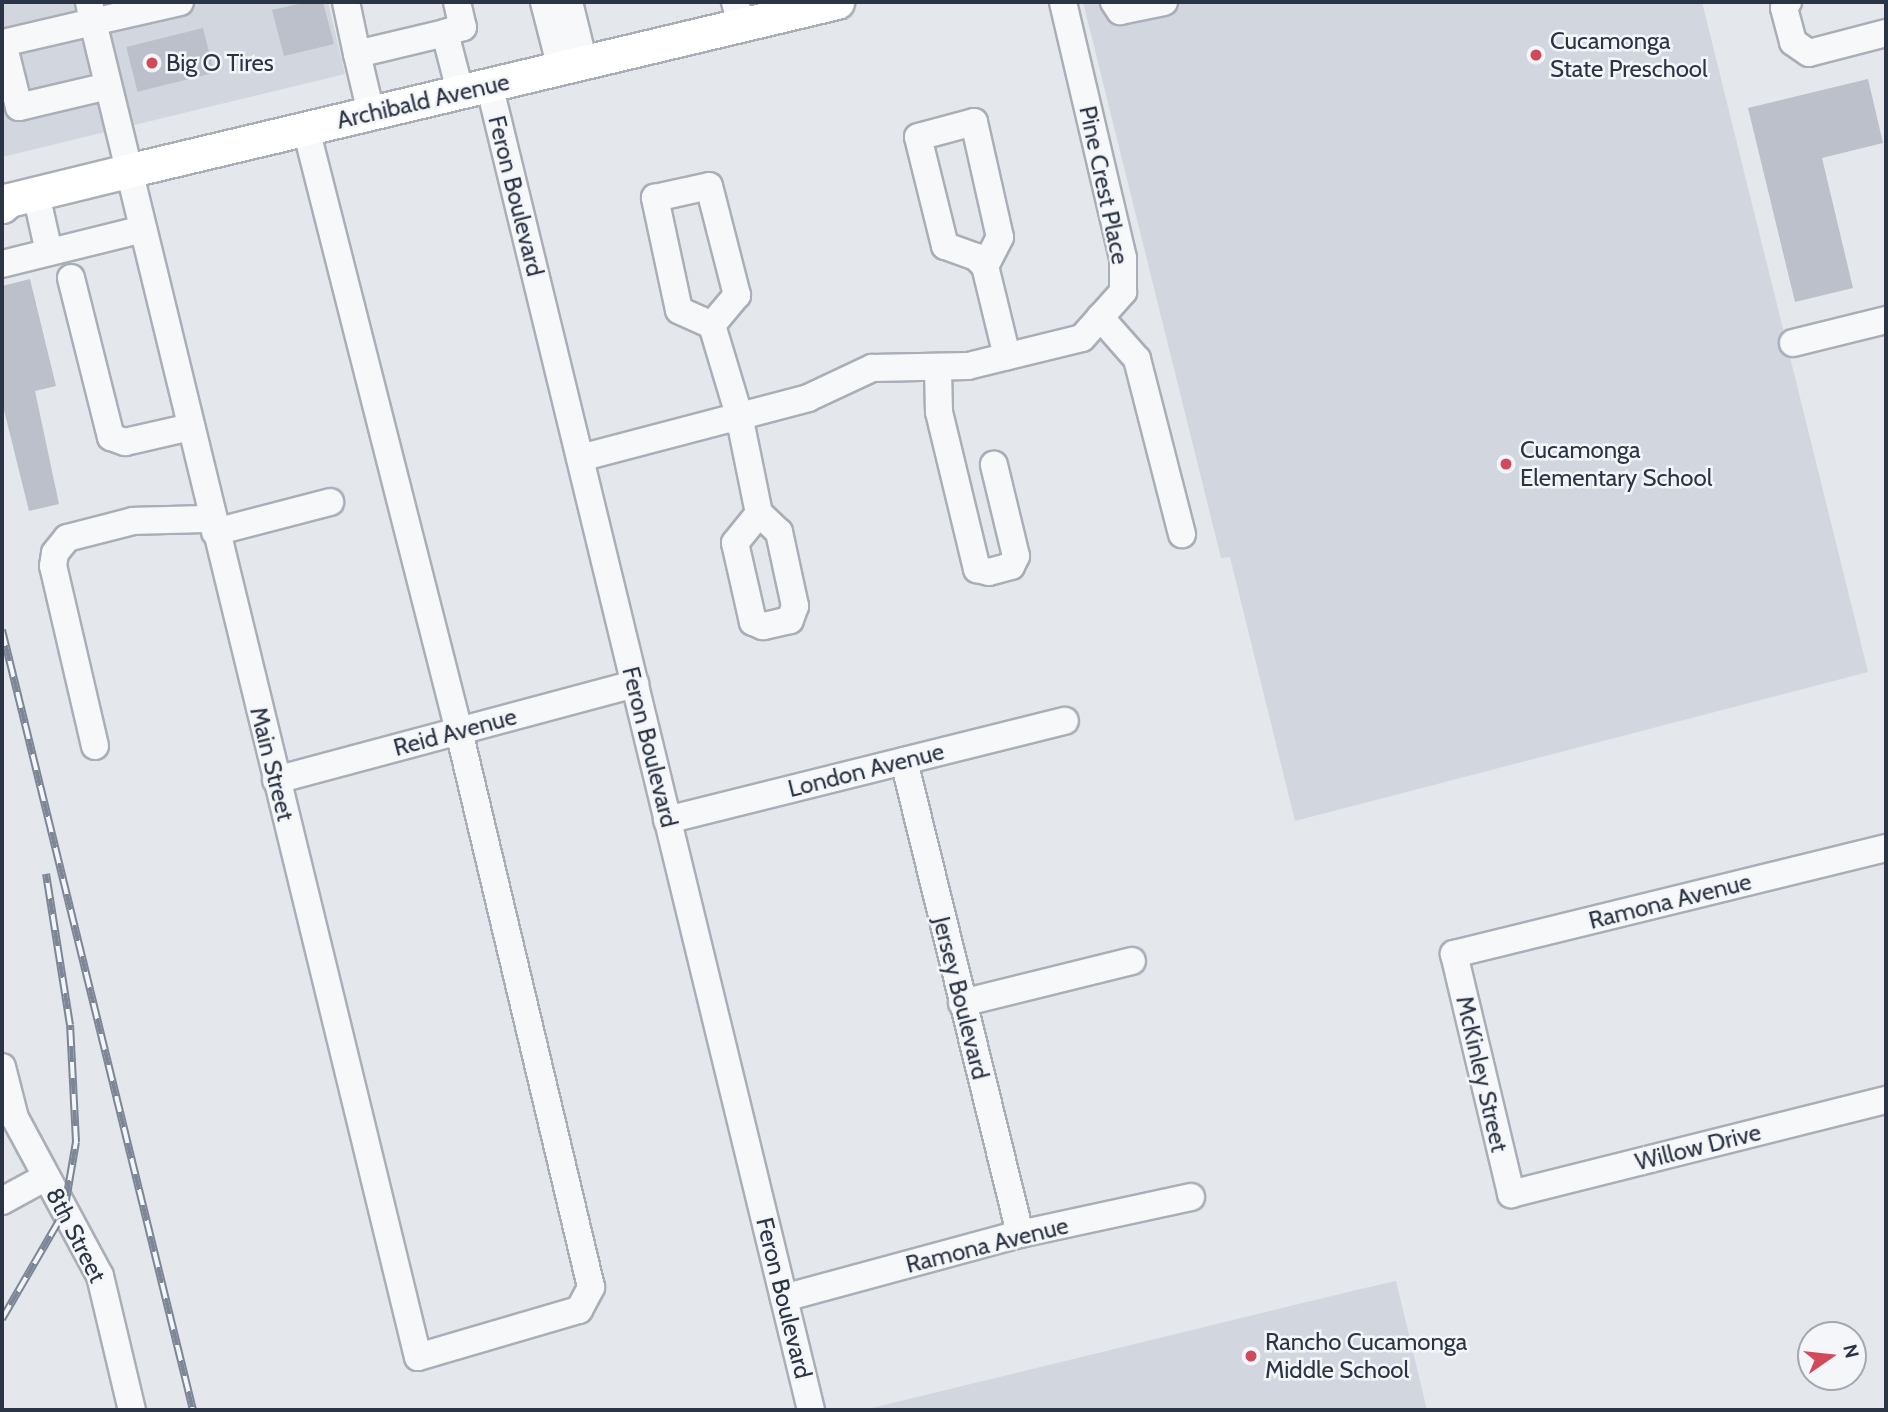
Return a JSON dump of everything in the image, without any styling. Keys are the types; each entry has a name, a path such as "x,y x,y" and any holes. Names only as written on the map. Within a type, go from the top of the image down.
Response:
{"main road":[{"name":"Archibald Avenue","path":"12,199 573,65 738,13 837,2"}],"street":[{"path":"108,86 19,107 4,43 91,12 180,2"},
{"path":"346,2 371,113"},
{"path":"357,54 463,27 457,2"},
{"path":"544,2 573,65"},
{"path":"569,2 573,65"},
{"name":"Pine Crest Place","path":"579,458 808,398 872,368 938,369 1082,338 1123,292 1123,258 1063,2"},
{"path":"1114,2 1120,11 1164,2"},
{"path":"1788,2 1784,8 1793,42 1809,53 1886,33"},
{"name":"Main Street","path":"91,12 127,171 418,1357 579,1310 591,1287 458,731"},
{"name":"Feron Boulevard","path":"445,33 475,88 579,458 811,1410"},
{"path":"985,266 1000,236 974,122 918,136 944,246 976,257 985,266 1007,356"},
{"path":"306,129 458,731"},
{"path":"712,325 737,295 709,186 655,198 679,310 712,325 740,415 759,513"},
{"path":"12,199 49,252"},
{"path":"2,264 143,229"},
{"path":"71,278 111,437 125,442 191,427"},
{"path":"1100,317 1137,359 1182,534"},
{"path":"1793,343 1886,320"},
{"path":"938,369 939,412 973,556 977,569 989,572 1011,566 1016,556 995,466"},
{"path":"95,746 53,566 55,553 68,538 132,521 214,525 330,502"},
{"name":"Reid Avenue","path":"276,780 635,684"},
{"name":"London Avenue","path":"667,820 1065,721"},
{"name":"Jersey Boulevard","path":"904,761 1020,1234"},
{"name":"Ramona Avenue","path":"1454,954 1886,848"},
{"name":"McKinley Street","path":"1454,954 1511,1194"},
{"path":"962,1003 1132,961"},
{"name":"8th Street","path":"2,1072 15,1118 100,1276 128,1409"},
{"name":"Willow Drive","path":"1511,1194 1886,1100"},
{"path":"2,1201 46,1177"},
{"name":"Ramona Avenue","path":"784,1298 1020,1234 1191,1197"}],"shaded area":[{"path":"2,2 328,2 345,74 2,157"},
{"name":"Cucamonga Elementary School","path":"1083,2 1702,2 1868,672 1295,821 1230,557 1221,558"},
{"name":"Rancho Cucamonga Middle School","path":"1396,1281 1427,1410 864,1410 1352,1291"}],"building":[{"path":"308,2 323,2 334,44 284,56 272,10"},
{"path":"203,28 214,73 137,92 126,47"},
{"path":"1868,79 1883,143 1822,158 1853,288 1795,302 1748,108"},
{"path":"30,279 56,386 35,391 59,504 29,511 2,402 2,286"}],"railway":[{"path":"2,630 193,1410"},
{"path":"2,1319 64,1212 76,1142 70,1025 46,874"}],"place":[{"name":"Cucamonga State Preschool","path":"1536,55"},
{"name":"Big O Tires","path":"152,63"},
{"name":"Cucamonga Elementary School","path":"1506,464"},
{"name":"Rancho Cucamonga Middle School","path":"1251,1356"}]}
